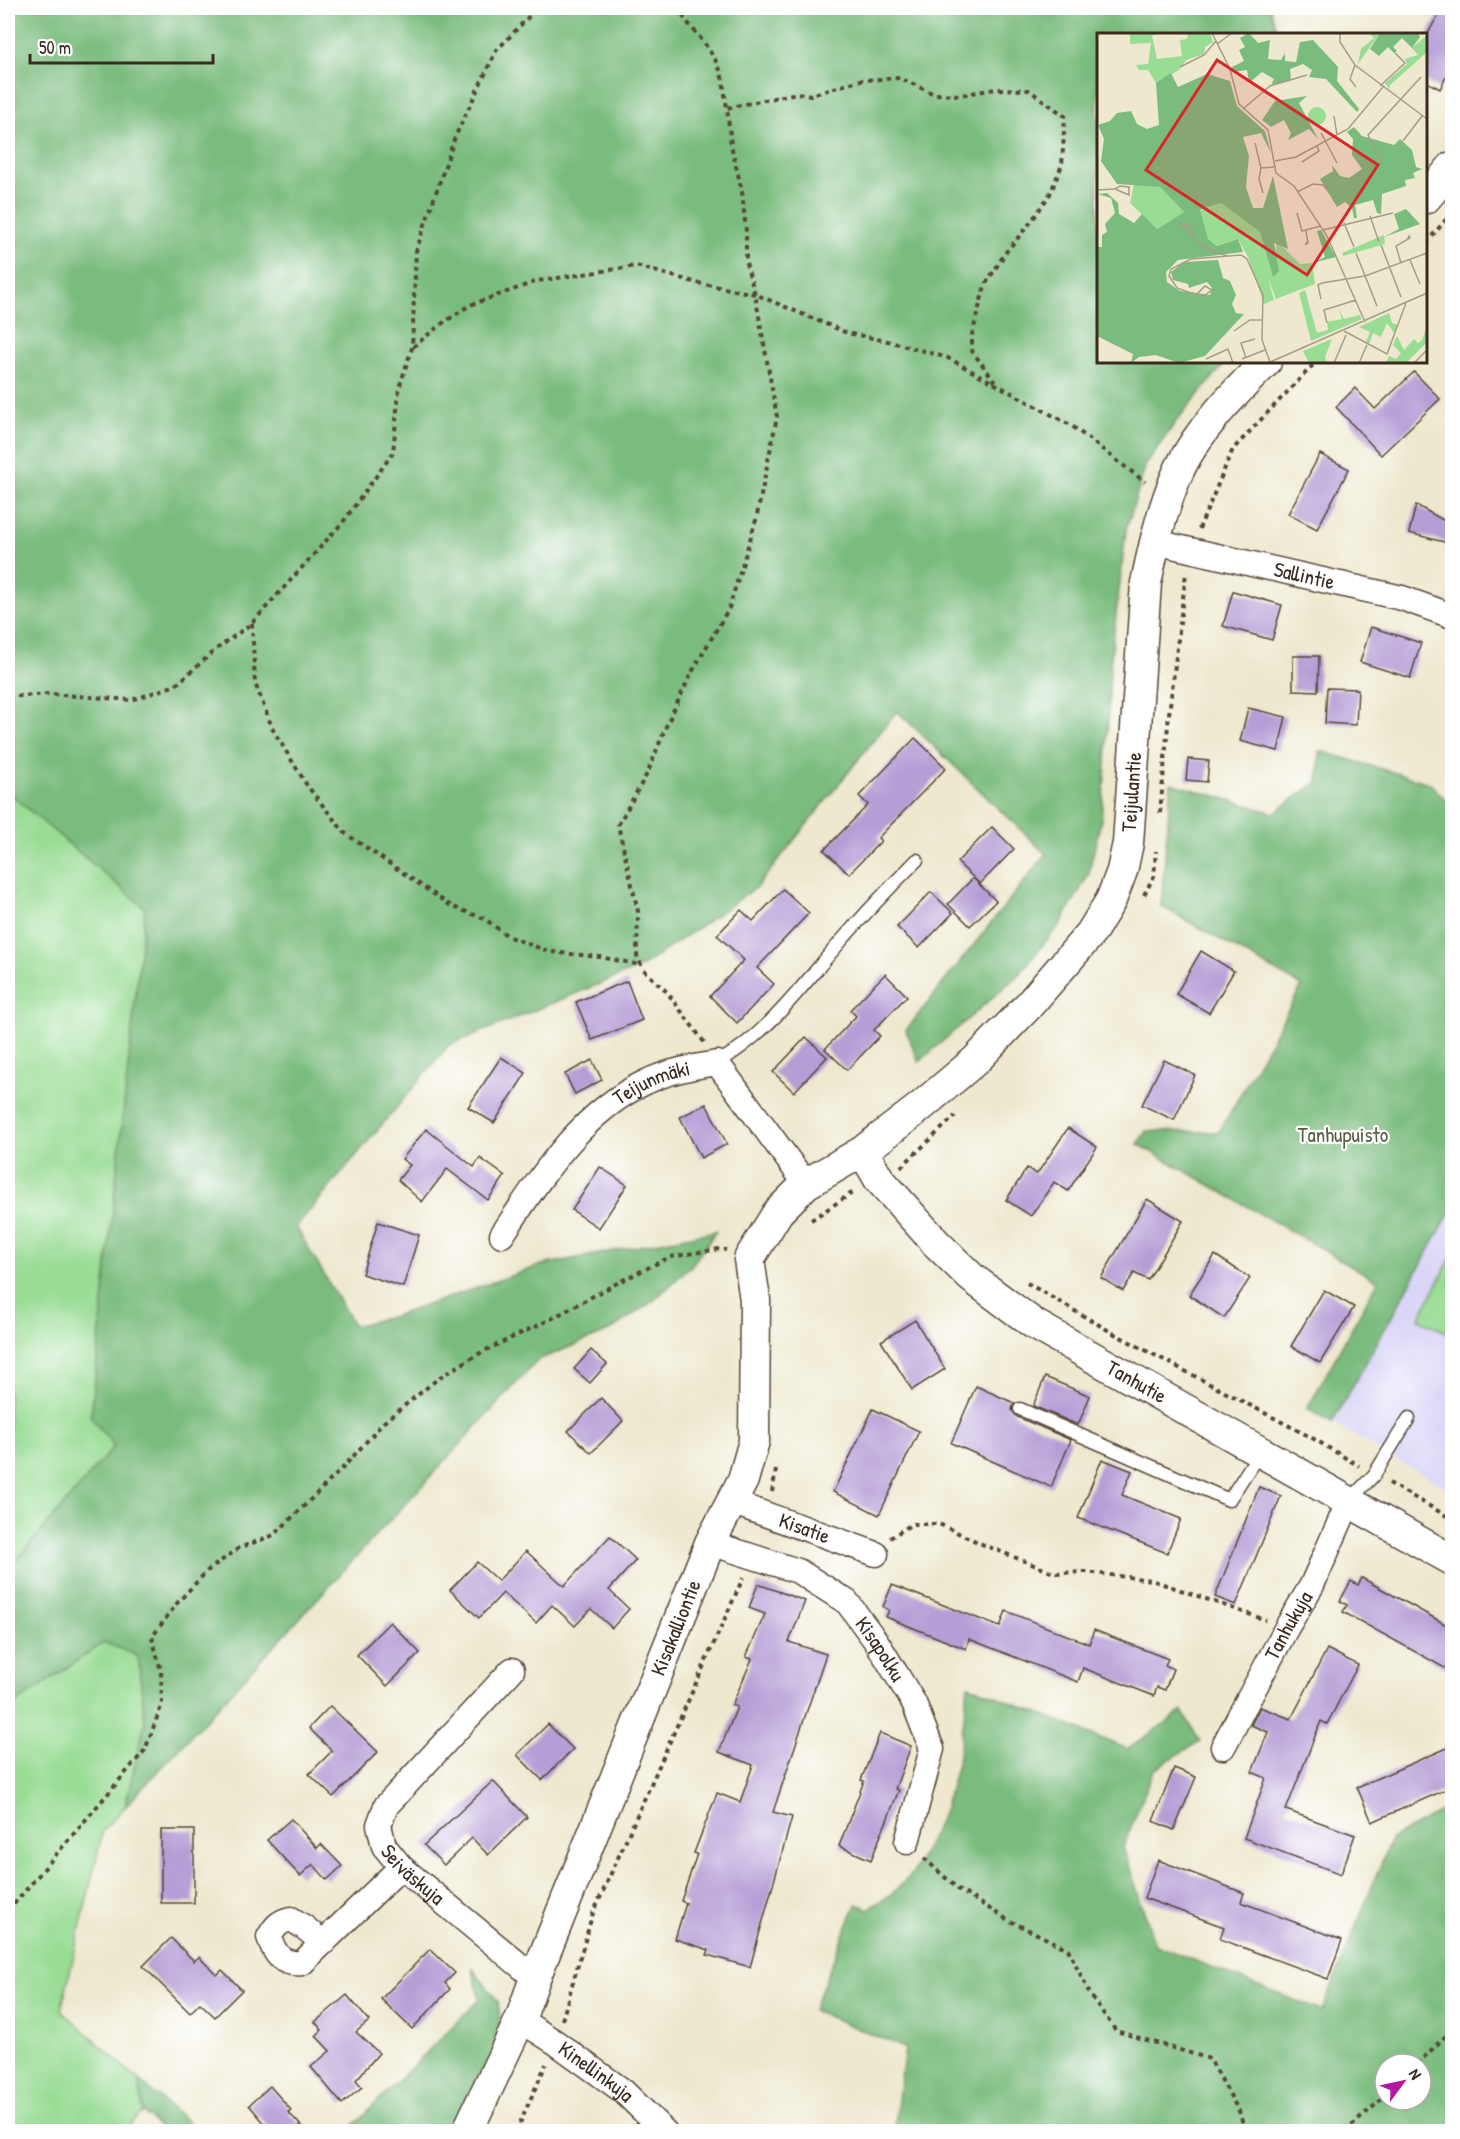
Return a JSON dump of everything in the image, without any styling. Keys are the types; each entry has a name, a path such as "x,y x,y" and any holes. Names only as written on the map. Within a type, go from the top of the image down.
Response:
{"street":[{"path":"1427,196 1452,167"},
{"name":"Teijulantie","path":"863,1151 976,1060 1028,1006 1091,933 1111,900 1122,871 1128,843 1146,583 1167,498 1180,467 1206,427 1265,363"},
{"name":"Sallintie","path":"1155,542 1402,598 1452,616"},
{"name":"Teijunmäki","path":"502,1235 561,1151 597,1113 615,1099 647,1081 683,1069 717,1063 806,1184"},
{"path":"749,1259 778,1212 806,1184 863,1151"},
{"name":"Tanhutie","path":"863,1151 879,1179 936,1243 972,1278 1034,1324 1261,1450 1452,1560"},
{"name":"Kisakalliontie","path":"467,2132 520,2020 710,1543 743,1480 754,1440 755,1300 749,1259"},
{"name":"Tanhukuja","path":"1223,1747 1312,1585 1350,1501"},
{"name":"Kisatie","path":"731,1502 876,1554"},
{"name":"Kisapolku","path":"710,1543 798,1571 847,1602 878,1644 914,1703 932,1749 907,1842"},
{"name":"Seiväskuja","path":"512,1670 386,1806 379,1825 384,1846 400,1867 535,1978"},
{"path":"323,1942 400,1867"},
{"name":"Kinellinkuja","path":"520,2020 624,2091 665,2132"}],"lane":[{"path":"717,1063 738,1051 768,1026 874,903 917,860"},
{"path":"1020,1409 1229,1500 1261,1450"},
{"path":"1350,1501 1374,1475 1409,1418"}],"path":[{"path":"8,697 49,694 132,700 176,685 214,651 252,623 337,530 393,453 399,388 412,348 416,251 455,137 496,51 537,8"},
{"path":"677,8 705,43 720,72 731,145 742,191 746,263 755,294 777,417 756,519 729,608 692,672 667,724 648,772 618,825 638,911 637,956 641,966 667,992 717,1063"},
{"path":"727,108 797,93 811,95 861,80 900,78 934,94 961,95 995,89 1029,90 1065,116 1062,165 1050,194 1006,252 985,285 972,335 972,351 996,383"},
{"path":"1427,241 1452,212"},
{"path":"412,348 440,325 470,305 538,281 636,266 698,283 755,294 847,333 892,342 948,358 1072,426 1108,456 1167,498"},
{"path":"252,623 255,683 273,730 308,787 345,833 451,906 485,919 509,937 552,952 600,957 641,966"},
{"path":"8,1911 145,1750 162,1704 161,1671 152,1637 178,1602 207,1571 238,1548 274,1535 340,1472 384,1422 440,1377 482,1352 670,1257 719,1249 739,1252 749,1259"},
{"path":"1023,1280 1112,1332 1314,1439 1452,1519"},
{"path":"876,1554 892,1536 912,1524 939,1524 1054,1573 1086,1572 1152,1580 1287,1627"},
{"path":"907,1842 959,1890 1008,1920 1068,1949 1091,1996 1116,2031 1210,2059 1241,2115 1244,2132"},
{"path":"1429,2052 1452,2030"},
{"path":"1345,2132 1373,2108"}],"shaded area":[{"path":"1452,1209 1452,1491 1332,1423"}],"green space":[{"path":"8,8 1270,8 1278,33 1097,33 1097,363 1225,363 1177,420 1146,464 1126,530 1110,666 1101,820 1088,876 1061,923 1018,975 919,1062 906,1030 1046,854 897,711 757,887 641,967 449,1045 296,1227 354,1326 395,1316 542,1265 716,1231 691,1266 653,1301 609,1331 538,1360 125,1807 145,1723 138,1656 104,1642 8,1709 8,1570 114,1446 91,1417 145,908 8,792"},
{"name":"Tanhupuisto","path":"1320,751 1429,783 1452,806 1452,1209 1332,1423 1307,1409 1378,1281 1138,1144 1146,1131 1219,1132 1302,986 1161,906 1171,783 1274,813 1318,781"},
{"path":"8,792 145,908 91,1417 115,1446 8,1570"},
{"path":"1452,1256 1452,1335 1419,1319"},
{"path":"104,1642 138,1656 145,1723 125,1807 103,1830 61,2010 139,2080 143,2112 124,2131 8,2132 8,1709"},
{"path":"968,1685 1128,1749 1182,1711 1200,1741 1154,1769 1123,1847 1155,1945 1322,2011 1391,1839 1452,1805 1452,2131 894,2131 905,2048 813,2010 856,1904 869,1909 892,1894 913,1873 944,1811 959,1756"},
{"path":"472,1968 498,2001 502,2038 477,2080 452,2131 347,2132 480,1999"},
{"path":"139,2080 198,2131 163,2131 143,2112"}],"building":[{"path":"1442,8 1452,8 1452,65 1440,89 1427,82 1427,35"},
{"path":"1414,372 1440,399 1381,455 1336,407 1355,388 1375,409"},
{"path":"1320,454 1349,469 1317,529 1288,514"},
{"path":"1416,505 1452,525 1452,544 1409,533"},
{"path":"1233,591 1282,605 1272,640 1223,626"},
{"path":"1371,627 1421,643 1410,678 1360,662"},
{"path":"1293,656 1319,656 1318,691 1293,690"},
{"path":"1327,688 1358,689 1356,725 1325,723"},
{"path":"1248,708 1286,717 1278,751 1240,741"},
{"path":"915,738 946,768 878,838 881,841 849,874 824,850 868,805 859,796"},
{"path":"1188,759 1209,761 1207,782 1186,780"},
{"path":"992,827 1014,849 980,884 957,862"},
{"path":"973,878 996,901 970,926 948,904"},
{"path":"783,889 809,913 757,968 774,984 737,1023 710,996 744,960 717,935 741,910 753,921"},
{"path":"931,892 953,913 919,948 897,927"},
{"path":"1201,951 1234,971 1209,1013 1176,994"},
{"path":"885,974 907,996 874,1030 880,1036 847,1070 825,1049 856,1016 850,1010"},
{"path":"627,981 642,1020 592,1040 576,1002"},
{"path":"806,1037 827,1057 794,1092 773,1072"},
{"path":"501,1057 526,1073 494,1123 468,1107"},
{"path":"592,1060 602,1080 575,1094 565,1074"},
{"path":"1164,1060 1195,1075 1174,1120 1142,1105"},
{"path":"706,1104 727,1144 701,1158 680,1117"},
{"path":"1068,1128 1097,1147 1068,1191 1054,1182 1031,1216 1006,1200 1027,1168 1037,1174"},
{"path":"426,1129 474,1167 480,1158 505,1176 488,1200 447,1169 422,1202 398,1180 410,1165 402,1159"},
{"path":"600,1167 627,1185 599,1228 572,1210"},
{"path":"1147,1199 1183,1221 1148,1280 1134,1273 1123,1291 1101,1278"},
{"path":"378,1222 419,1235 403,1287 362,1274"},
{"path":"1215,1255 1250,1278 1224,1318 1189,1295"},
{"path":"1324,1290 1354,1307 1320,1363 1291,1346"},
{"path":"915,1320 945,1369 912,1390 881,1341"},
{"path":"591,1350 607,1364 590,1383 574,1369"},
{"path":"1045,1377 1090,1396 1078,1425 1033,1406"},
{"path":"976,1386 1014,1403 1012,1410 1017,1417 1071,1440 1051,1487 951,1443"},
{"path":"601,1398 623,1421 591,1453 568,1431"},
{"path":"873,1409 919,1431 879,1515 833,1492"},
{"path":"1102,1459 1132,1471 1122,1495 1181,1519 1167,1553 1078,1518"},
{"path":"1259,1487 1281,1496 1236,1605 1215,1597"},
{"path":"610,1536 636,1560 609,1590 629,1609 612,1628 591,1609 575,1626 552,1605 536,1623 503,1593 479,1618 450,1590 477,1562 498,1581 526,1551 564,1586"},
{"path":"1362,1578 1452,1628 1452,1672 1343,1612 1347,1605 1340,1601 1351,1581 1358,1585"},
{"path":"758,1584 805,1601 789,1642 826,1654 773,1812 792,1817 750,1967 707,1955 709,1950 675,1939 686,1903 681,1901 697,1854 694,1853 717,1793 740,1802 753,1765 719,1752 737,1707 732,1705 752,1659 746,1657 765,1614 749,1608"},
{"path":"892,1585 1000,1627 1006,1611 1089,1644 1094,1630 1168,1659 1165,1665 1173,1669 1165,1690 1157,1687 1154,1696 1083,1668 1078,1682 969,1639 966,1649 886,1617 889,1610 883,1607"},
{"path":"390,1622 420,1653 387,1686 357,1655"},
{"path":"1327,1649 1358,1665 1327,1724 1321,1721 1286,1810 1355,1835 1341,1874 1244,1838 1266,1778 1252,1772 1268,1732 1251,1725 1260,1707 1291,1719"},
{"path":"330,1706 378,1752 333,1797 309,1774 332,1751 309,1728"},
{"path":"548,1724 573,1749 542,1780 517,1755"},
{"path":"880,1733 911,1746 895,1789 899,1790 871,1860 839,1846 864,1781 861,1780"},
{"path":"1452,1746 1452,1787 1372,1822 1357,1787"},
{"path":"1174,1768 1196,1777 1174,1830 1153,1821"},
{"path":"493,1781 527,1817 488,1855 472,1838 444,1865 424,1845"},
{"path":"291,1819 317,1848 321,1844 342,1866 327,1880 313,1864 300,1876 267,1840"},
{"path":"161,1830 194,1830 194,1903 161,1903"},
{"path":"1158,1860 1244,1893 1241,1902 1342,1940 1328,1979 1220,1939 1224,1927 1144,1898"},
{"path":"171,1938 194,1961 199,1957 217,1975 222,1970 242,1990 215,2017 200,2003 190,2013 143,1966"},
{"path":"430,1949 455,1973 445,1983 450,1989 412,2029 381,1999"},
{"path":"347,1995 369,2021 356,2032 379,2053 356,2080 362,2087 342,2104 311,2067 330,2051 316,2036 322,2030 315,2022"},
{"path":"270,2086 291,2110 288,2112 307,2132 272,2132 249,2105"}]}
